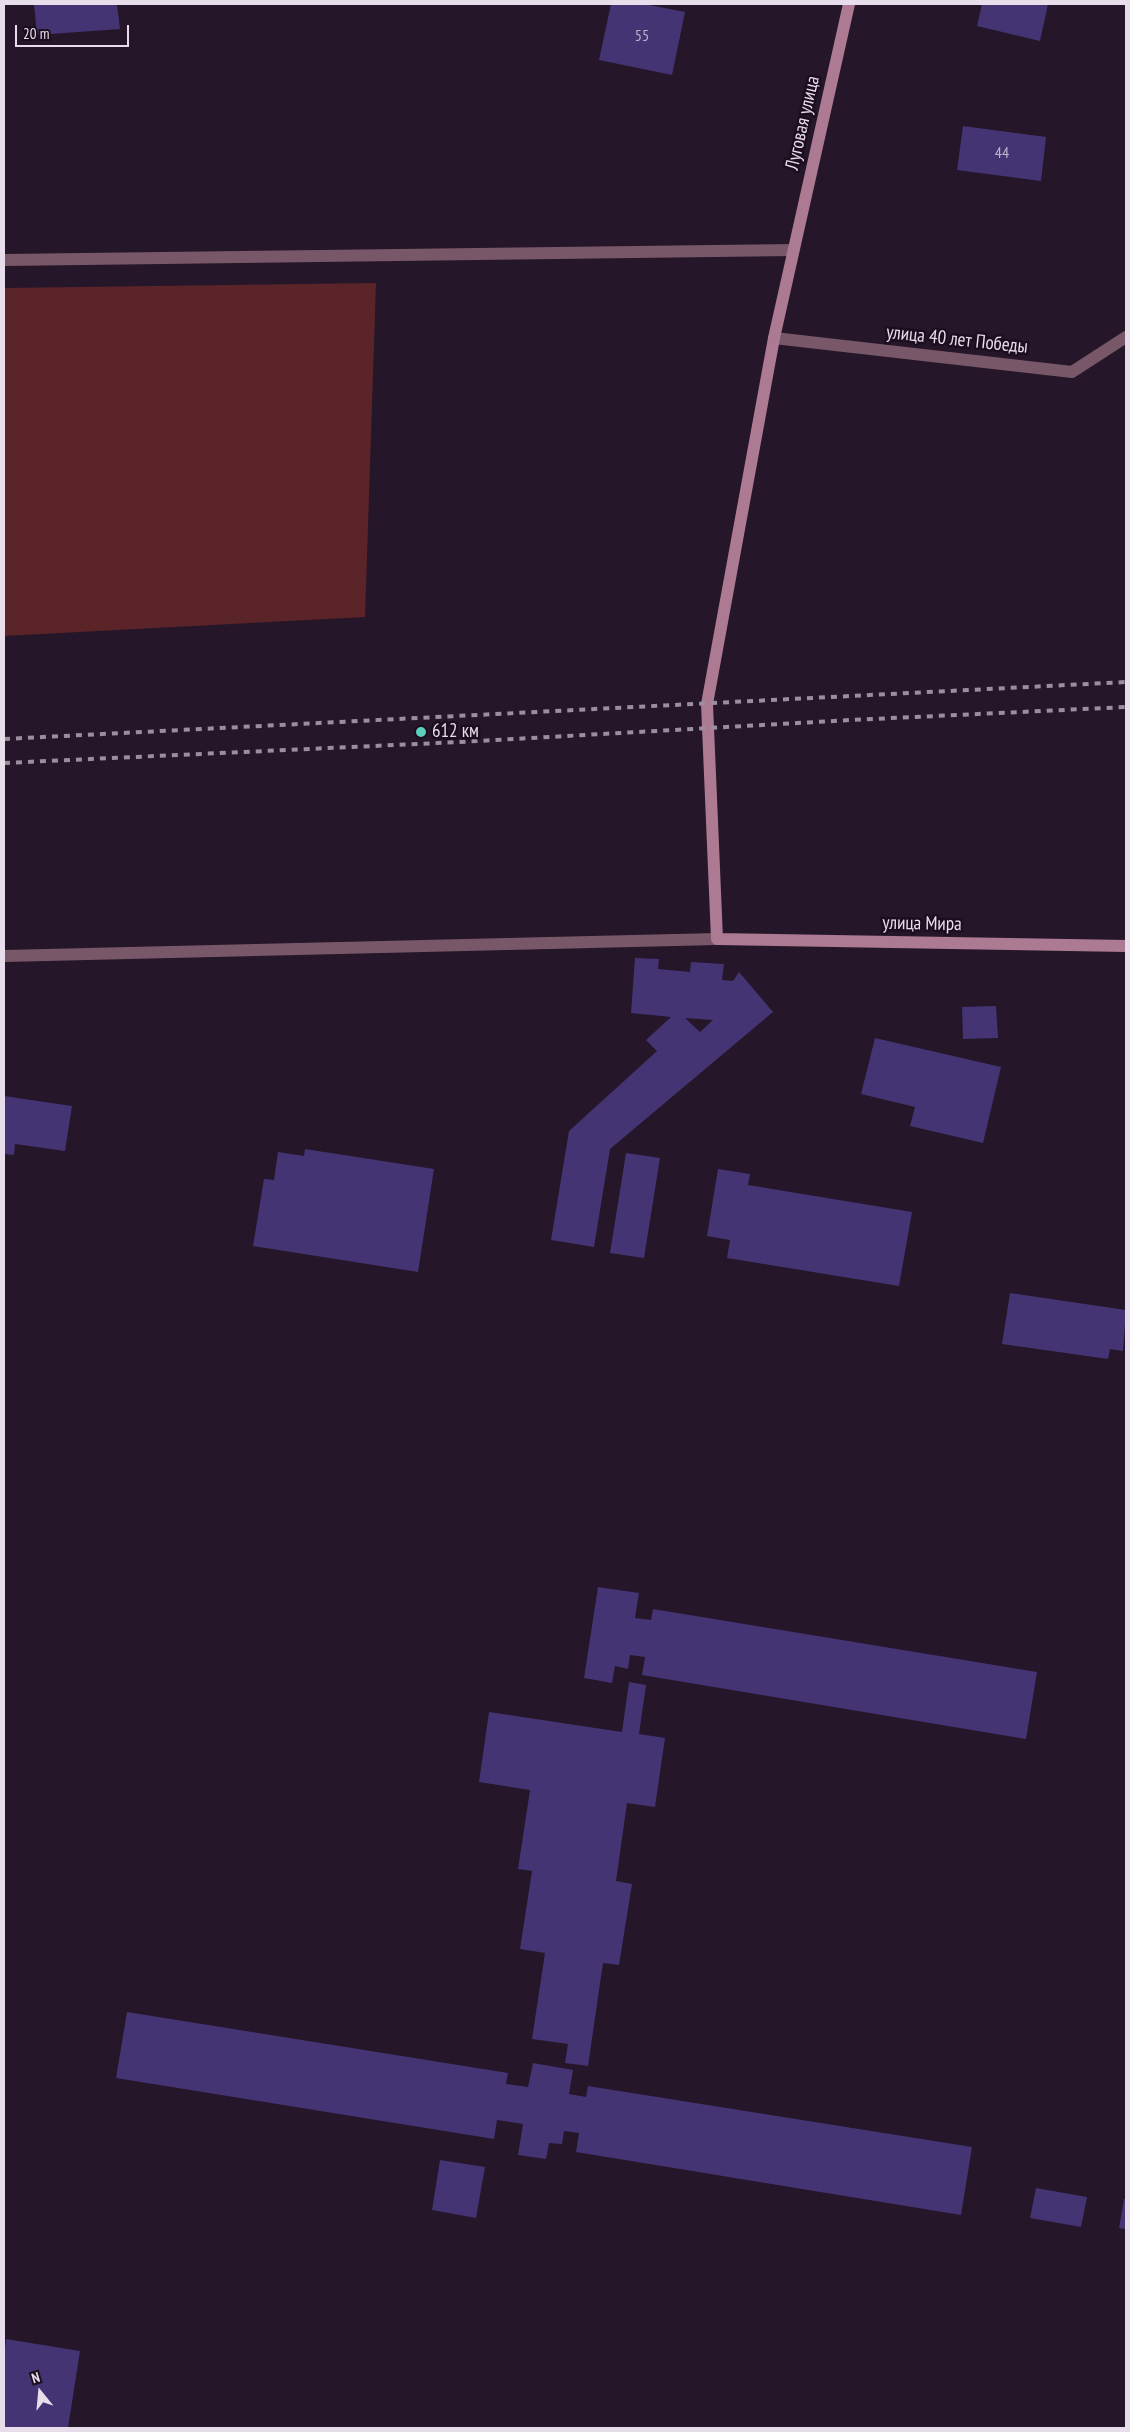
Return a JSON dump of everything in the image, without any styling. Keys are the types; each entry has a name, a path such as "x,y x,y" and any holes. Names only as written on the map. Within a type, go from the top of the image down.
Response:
{"street":[{"name":"Луговая улица","path":"717,939 707,704 774,338 849,4"},
{"path":"4,260 793,250"},
{"name":"улица 40 лет Победы","path":"774,338 1072,372 1126,337"},
{"path":"4,956 717,939"},
{"name":"улица Мира","path":"717,939 1126,946"}],"shaded area":[{"path":"376,283 365,617 4,636 4,288"}],"building":[{"path":"34,4 117,4 120,29 37,35"},
{"path":"611,4 644,4 685,12 672,75 599,60"},
{"path":"982,4 1048,4 1040,41 977,26"},
{"path":"963,126 1046,137 1041,181 957,170"},
{"path":"635,958 659,959 658,969 690,972 691,962 724,964 722,980 733,981 739,972 773,1012 610,1149 594,1247 551,1240 569,1131 657,1051 646,1040 671,1017 631,1013","holes":["685,1018 713,1020 700,1032"]},
{"path":"996,1006 998,1038 963,1039 962,1007"},
{"path":"875,1038 1001,1067 983,1143 910,1126 915,1107 861,1094"},
{"path":"4,1096 72,1106 65,1151 15,1144 14,1155 4,1154"},
{"path":"305,1149 434,1169 418,1272 253,1246 264,1179 274,1180 278,1152 304,1156"},
{"path":"626,1153 660,1158 644,1258 610,1253"},
{"path":"718,1169 750,1174 748,1185 912,1212 899,1286 727,1258 730,1240 707,1236"},
{"path":"1010,1293 1126,1310 1123,1351 1110,1349 1108,1359 1002,1344"},
{"path":"598,1587 639,1593 635,1618 651,1620 653,1609 1037,1672 1026,1739 642,1675 645,1657 630,1655 628,1669 615,1666 612,1683 584,1678"},
{"path":"629,1682 646,1685 639,1734 665,1738 655,1807 627,1803 616,1881 632,1884 619,1965 603,1963 588,2066 565,2063 568,2044 532,2039 545,1953 520,1949 532,1871 518,1869 530,1790 479,1782 489,1712 622,1732"},
{"path":"127,2012 508,2073 506,2084 528,2087 533,2063 573,2070 569,2094 586,2097 588,2086 972,2147 961,2215 576,2152 579,2133 564,2131 562,2144 549,2143 546,2159 518,2155 523,2124 497,2120 494,2139 116,2078"},
{"path":"440,2160 485,2167 476,2218 432,2210"},
{"path":"1036,2188 1087,2197 1081,2227 1030,2218"},
{"path":"1124,2199 1126,2199 1126,2229 1119,2228"},
{"path":"6,2339 80,2351 68,2428 4,2428 4,2357"}],"railway":[{"path":"4,739 1126,682"},
{"path":"4,763 460,742 1126,707"}],"place":[{"name":"612 км","path":"421,732"}]}
